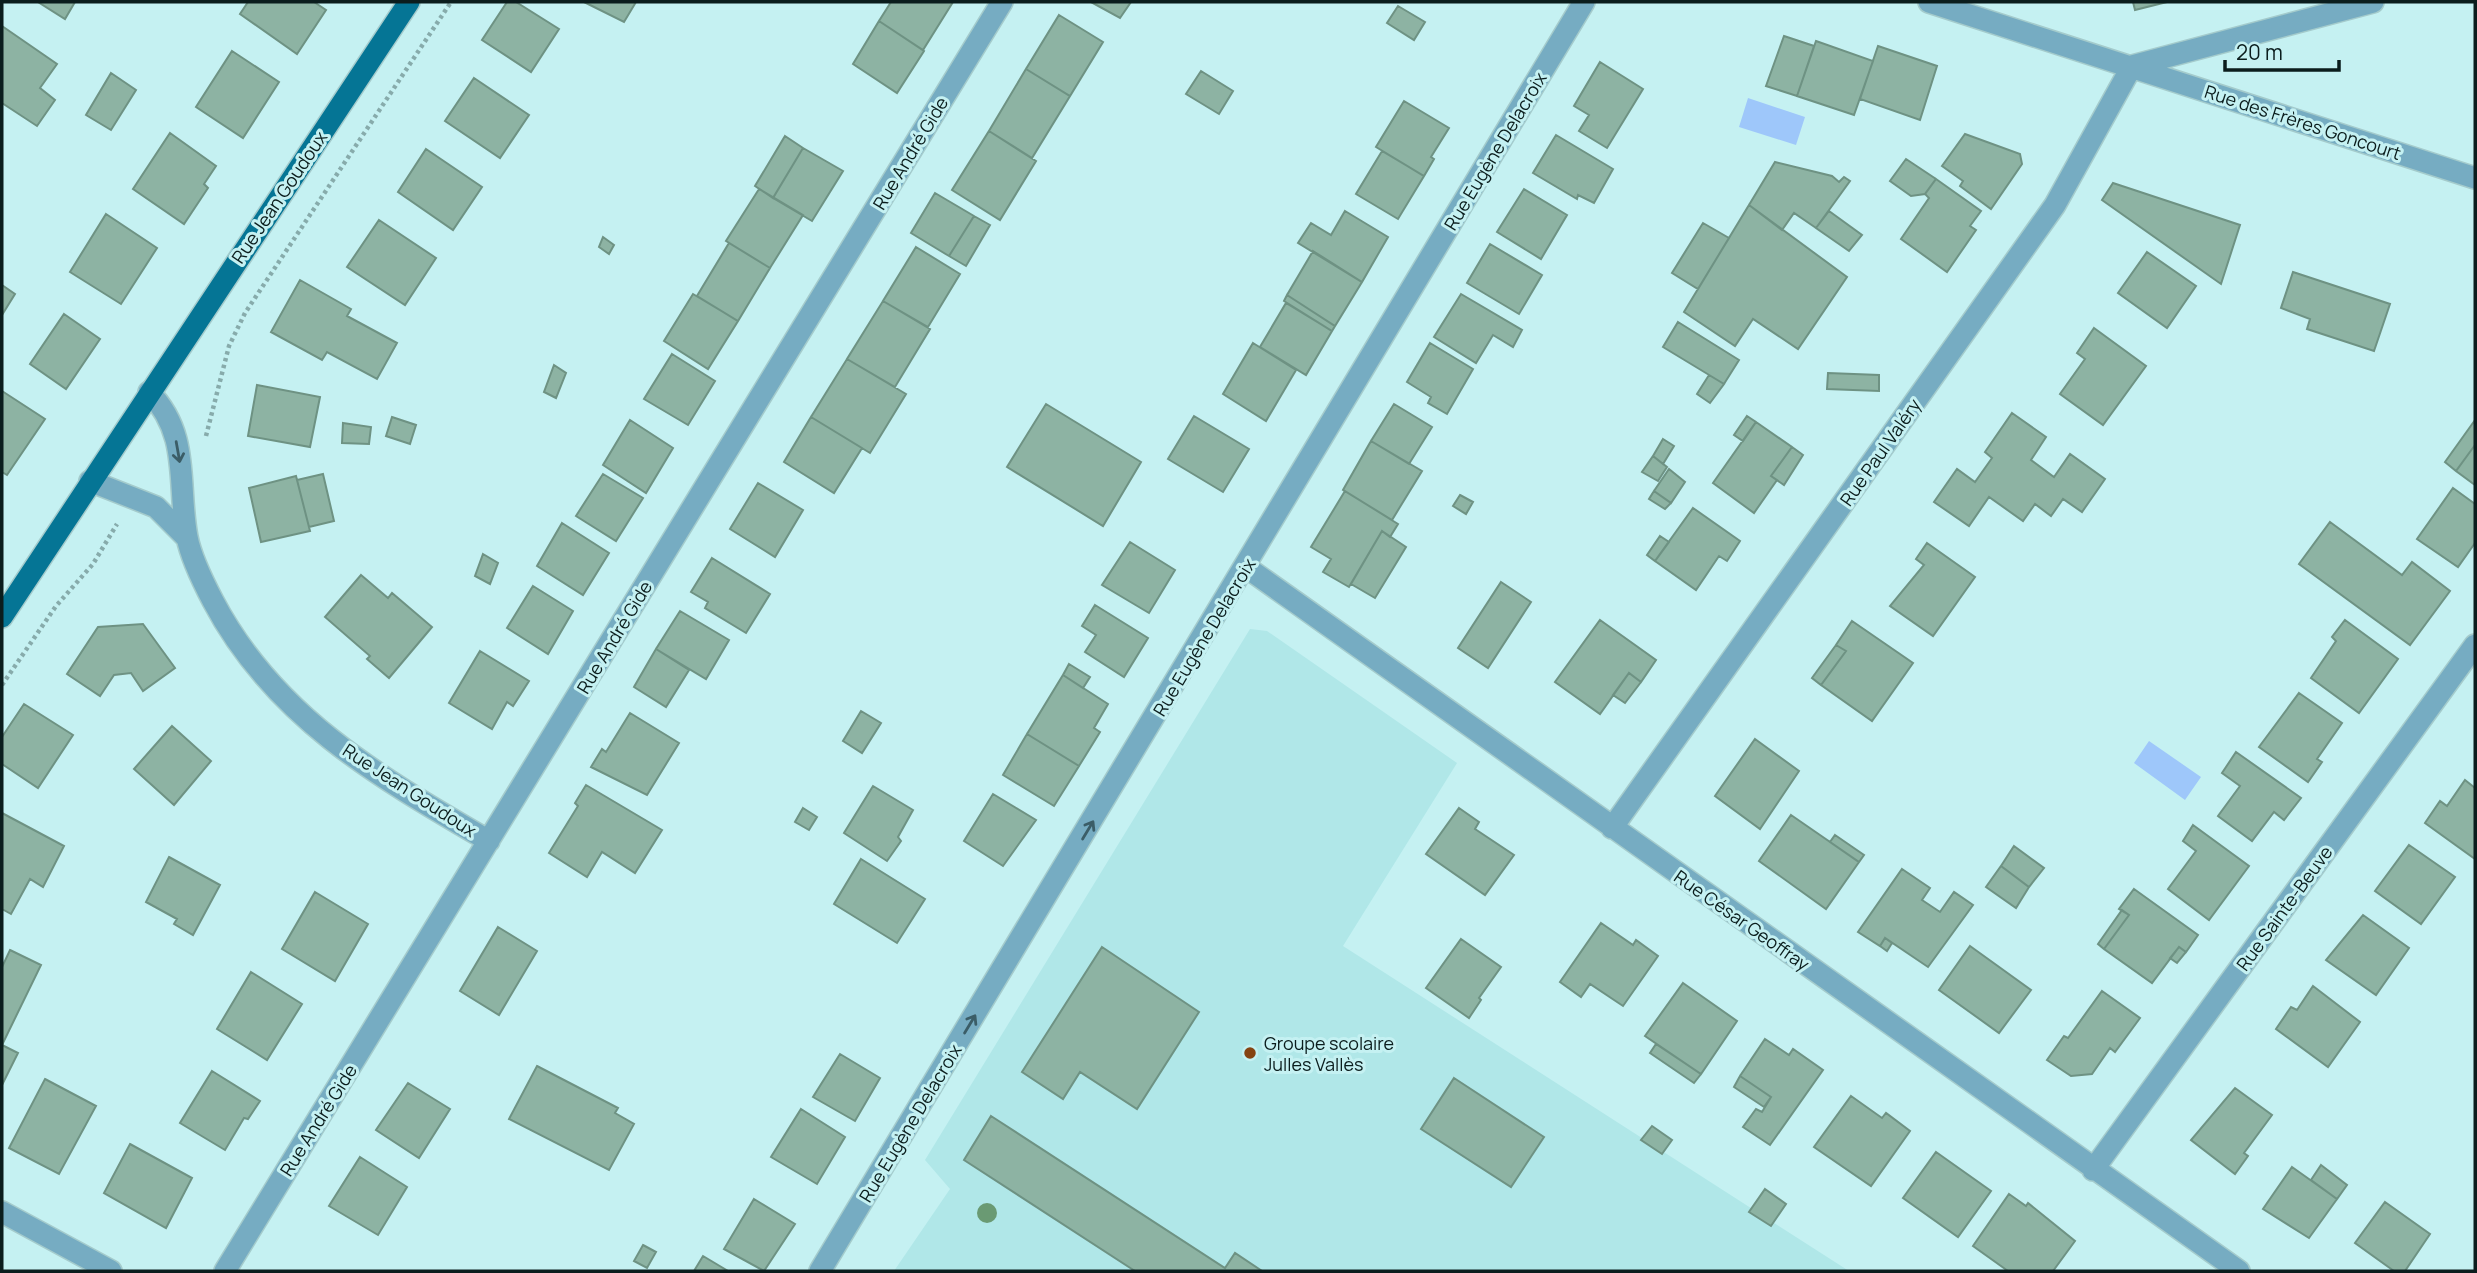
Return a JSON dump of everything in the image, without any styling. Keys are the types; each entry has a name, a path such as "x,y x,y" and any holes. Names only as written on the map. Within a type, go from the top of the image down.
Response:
{"main road":[{"name":"Rue Jean Goudoux","path":"2,617 113,445 409,2"}],"street":[{"name":"Rue André Gide","path":"225,1271 1002,2"},
{"name":"Rue Eugène Delacroix","path":"820,1271 1584,2"},
{"name":"Rue des Frères Goncourt","path":"1929,2 2475,178"},
{"path":"2132,66 2373,2"},
{"name":"Rue Paul Valéry","path":"1612,828 2055,205 2132,66"},
{"name":"Rue Jean Goudoux","path":"149,392 170,419 178,451 187,538 211,598 232,638 256,670 303,716 352,756 489,841"},
{"name":"Rue Jean Goudoux","path":"90,481 111,491 137,497 156,507 187,538"},
{"name":"Rue César Geoffray","path":"1246,567 2239,1271"},
{"name":"Rue Sainte-Beuve","path":"2093,1170 2475,645"},
{"path":"2,1212 111,1271"}],"path":[{"path":"178,451 188,440 207,436 229,346 245,313 451,2"},
{"path":"2,685 57,606 93,564 137,497"}],"shaded area":[{"path":"1748,98 1805,117 1796,145 1739,127"},
{"name":"Groupe scolaire Julles Vallès","path":"1250,629 1267,631 1457,763 1343,946 1849,1271 894,1271 950,1189 925,1160"},
{"path":"2149,741 2201,777 2185,800 2134,763"}],"building":[{"path":"38,2 75,2 65,19"},
{"path":"248,2 314,2 326,10 297,54 240,14"},
{"path":"507,2 516,2 559,29 531,72 482,40"},
{"path":"584,2 636,2 624,22"},
{"path":"891,2 953,2 923,50 879,21"},
{"path":"1091,2 1131,2 1120,18"},
{"path":"2133,2 2167,2 2135,10"},
{"path":"1398,6 1425,22 1414,40 1387,23"},
{"path":"1059,15 1103,42 1070,96 1026,69"},
{"path":"879,21 924,51 897,93 853,64"},
{"path":"2,26 57,64 40,88 55,100 37,126 2,103"},
{"path":"1784,36 1814,46 1797,96 1766,86"},
{"path":"1816,41 1873,61 1854,115 1797,96"},
{"path":"1878,46 1937,66 1920,120 1860,99"},
{"path":"232,51 279,82 243,138 196,107"},
{"path":"1600,62 1643,89 1607,148 1579,131 1589,115 1574,106"},
{"path":"1026,69 1070,96 1032,158 989,131"},
{"path":"1201,71 1233,91 1219,114 1186,94"},
{"path":"111,73 136,90 111,130 86,115"},
{"path":"474,78 529,115 500,158 445,121"},
{"path":"1404,101 1449,128 1431,157 1434,159 1424,176 1376,147"},
{"path":"989,131 1036,161 1000,220 952,190"},
{"path":"170,133 216,166 204,184 208,188 184,224 133,189"},
{"path":"1965,134 2020,154 2022,164 1991,209 1960,186 1963,181 1942,166"},
{"path":"1556,135 1613,169 1594,203 1578,195 1577,199 1533,173"},
{"path":"785,136 803,148 773,198 755,186"},
{"path":"803,148 843,171 812,221 773,198"},
{"path":"426,149 482,187 453,230 398,192"},
{"path":"1382,151 1424,176 1398,219 1356,194"},
{"path":"1906,159 1936,179 1925,194 1911,196 1890,181"},
{"path":"1775,162 1832,176 1839,182 1844,177 1850,181 1816,228 1794,213 1782,230 1749,205"},
{"path":"1936,179 1981,211 1970,226 1976,230 1947,272 1901,239 1929,198 1925,194"},
{"path":"2113,183 2240,225 2221,284 2102,200"},
{"path":"759,189 803,215 770,268 726,241"},
{"path":"1524,189 1567,215 1541,259 1497,232"},
{"path":"935,193 974,216 949,256 911,233"},
{"path":"1749,205 1847,277 1798,349 1753,319 1735,346 1684,312"},
{"path":"1345,211 1388,237 1362,282 1298,243 1311,223 1331,235"},
{"path":"1829,211 1862,235 1849,251 1816,228"},
{"path":"106,214 157,248 121,304 70,272"},
{"path":"974,216 990,225 966,266 949,256"},
{"path":"379,220 436,258 405,305 347,267"},
{"path":"1703,223 1729,238 1698,289 1672,273"},
{"path":"603,237 614,245 609,254 599,247"},
{"path":"729,243 770,268 738,321 697,296"},
{"path":"1490,244 1542,275 1519,314 1467,283"},
{"path":"916,247 960,274 928,327 883,301"},
{"path":"1313,251 1362,282 1335,326 1287,295"},
{"path":"2147,252 2196,286 2167,328 2118,293"},
{"path":"2293,272 2390,304 2374,351 2307,329 2310,319 2281,308"},
{"path":"300,280 351,309 347,316 397,343 377,379 327,352 322,360 271,332"},
{"path":"2,285 15,294 2,315"},
{"path":"693,294 738,321 708,369 664,341"},
{"path":"1461,294 1522,330 1513,347 1493,335 1476,363 1434,337"},
{"path":"1287,295 1335,326 1332,331 1284,301"},
{"path":"883,301 930,329 895,387 847,359"},
{"path":"1286,303 1332,331 1306,375 1260,347"},
{"path":"64,314 100,339 66,389 30,364"},
{"path":"1678,322 1739,360 1724,384 1663,347"},
{"path":"2094,328 2146,366 2103,425 2060,394 2085,359 2077,353"},
{"path":"1253,343 1296,370 1266,421 1223,394"},
{"path":"1430,343 1473,369 1447,414 1428,403 1431,397 1407,382"},
{"path":"672,354 715,381 688,425 644,399"},
{"path":"847,359 906,394 870,453 811,417"},
{"path":"554,365 566,373 556,398 544,392"},
{"path":"1828,373 1879,375 1879,391 1827,389"},
{"path":"1709,375 1724,384 1710,403 1697,394"},
{"path":"257,385 320,397 310,447 248,436"},
{"path":"2,391 45,419 7,475 2,472"},
{"path":"1046,404 1141,462 1103,526 1007,467"},
{"path":"1394,404 1432,427 1409,464 1371,441"},
{"path":"2012,413 2046,437 2031,460 2054,477 2070,454 2105,479 2082,512 2063,499 2051,516 2035,504 2023,521 1989,497 1969,526 1934,502 1957,469 1975,482 1992,458 1985,452"},
{"path":"1194,416 1249,449 1223,492 1168,459"},
{"path":"1747,416 1756,422 1743,441 1734,435"},
{"path":"392,417 416,425 410,444 386,436"},
{"path":"811,417 862,448 834,493 784,462"},
{"path":"630,420 673,448 646,493 603,465"},
{"path":"2475,420 2475,445 2456,471 2445,462"},
{"path":"1756,422 1792,447 1771,476 1777,480 1754,513 1713,483"},
{"path":"343,423 371,427 369,444 342,443"},
{"path":"1663,439 1674,446 1663,464 1653,456"},
{"path":"1371,441 1422,471 1392,520 1343,490"},
{"path":"2475,445 2475,485 2456,471"},
{"path":"1792,447 1803,455 1784,485 1771,476"},
{"path":"1653,456 1667,467 1658,481 1642,472"},
{"path":"1669,469 1685,482 1671,503 1654,491"},
{"path":"323,474 334,521 309,527 297,480"},
{"path":"603,474 643,498 616,541 576,516"},
{"path":"296,476 310,531 261,542 249,488"},
{"path":"758,483 803,510 775,557 730,529"},
{"path":"2453,488 2475,504 2475,543 2458,567 2417,539"},
{"path":"1345,491 1398,524 1390,537 1382,531 1349,587 1323,572 1331,559 1311,547"},
{"path":"1654,491 1671,503 1665,509 1649,499"},
{"path":"1460,495 1473,502 1466,514 1453,506"},
{"path":"1693,508 1740,541 1727,561 1719,556 1696,590 1655,561"},
{"path":"2330,522 2402,575 2412,562 2450,591 2410,645 2299,564"},
{"path":"562,523 609,553 583,595 537,566"},
{"path":"1382,531 1406,547 1375,598 1351,584"},
{"path":"1660,536 1669,542 1655,561 1647,555"},
{"path":"1130,542 1175,570 1149,613 1102,585"},
{"path":"1927,543 1975,577 1933,636 1890,606 1924,565 1916,559"},
{"path":"483,554 498,563 490,584 475,576"},
{"path":"712,558 770,594 746,633 705,608 708,602 691,592"},
{"path":"361,575 388,598 392,593 432,627 389,678 367,659 370,656 325,617"},
{"path":"1501,582 1531,602 1488,668 1458,648"},
{"path":"533,586 573,611 548,654 507,628"},
{"path":"1095,605 1148,638 1124,677 1085,652 1096,635 1082,626"},
{"path":"680,611 729,640 706,679 656,649"},
{"path":"1600,620 1656,660 1641,682 1629,673 1600,714 1555,682"},
{"path":"2345,620 2398,659 2359,713 2311,678 2336,641 2332,637"},
{"path":"1852,621 1913,663 1872,721 1821,685 1846,651 1836,645"},
{"path":"143,624 175,668 143,691 131,673 114,675 100,696 67,674 98,627"},
{"path":"1836,645 1846,651 1821,685 1812,678"},
{"path":"656,649 689,670 666,707 634,687"},
{"path":"480,651 529,681 513,706 507,702 492,729 449,703"},
{"path":"1069,664 1090,677 1083,688 1063,675"},
{"path":"1629,673 1641,682 1625,703 1613,695"},
{"path":"1063,675 1108,704 1094,728 1100,732 1079,766 1027,734"},
{"path":"2299,693 2342,723 2317,759 2322,762 2308,782 2259,747"},
{"path":"24,704 73,735 38,788 2,764 2,737"},
{"path":"861,711 881,723 862,753 843,741"},
{"path":"630,713 679,743 647,795 591,767 602,749 606,752"},
{"path":"172,726 211,761 174,805 134,769"},
{"path":"1027,734 1079,766 1054,806 1003,775"},
{"path":"1755,739 1799,771 1760,829 1715,796"},
{"path":"2236,752 2301,798 2284,820 2274,812 2252,841 2218,816 2240,786 2222,773"},
{"path":"2465,780 2475,788 2475,859 2425,823 2440,801 2447,806"},
{"path":"586,785 662,830 635,873 602,852 587,877 549,853 578,806 575,803"},
{"path":"873,786 913,810 898,837 901,841 887,861 844,833"},
{"path":"993,794 1036,820 1003,866 964,841"},
{"path":"803,808 817,817 809,830 795,822"},
{"path":"1459,808 1479,822 1475,829 1514,855 1485,895 1426,854"},
{"path":"2,813 64,846 43,887 30,879 11,914 2,909"},
{"path":"1791,815 1859,862 1826,909 1759,861"},
{"path":"2193,825 2249,866 2209,920 2168,889 2196,851 2183,841"},
{"path":"1835,835 1864,855 1859,862 1830,842"},
{"path":"2409,845 2455,877 2421,924 2375,891"},
{"path":"2014,846 2044,868 2029,887 2001,866"},
{"path":"169,857 220,885 193,935 174,924 177,919 146,902"},
{"path":"861,859 925,899 897,943 834,904"},
{"path":"2001,866 2029,887 2016,908 1986,887"},
{"path":"1902,869 1930,888 1922,900 1940,912 1954,892 1973,905 1928,967 1885,938 1880,946 1858,932"},
{"path":"2134,889 2198,935 2186,952 2179,947 2152,983 2104,949 2129,915 2119,909"},
{"path":"315,892 368,924 335,981 282,949"},
{"path":"2122,910 2129,915 2104,949 2098,944"},
{"path":"2363,915 2409,948 2376,995 2326,960"},
{"path":"1601,923 1633,945 1636,940 1658,956 1623,1006 1590,984 1581,997 1560,982"},
{"path":"498,927 537,951 499,1015 460,991"},
{"path":"1885,938 1892,943 1887,951 1880,946"},
{"path":"1461,939 1501,967 1479,998 1481,1000 1469,1018 1426,988"},
{"path":"1970,946 2031,990 1999,1033 1939,990"},
{"path":"1102,947 1199,1012 1137,1109 1080,1072 1063,1099 1022,1072"},
{"path":"2179,947 2186,952 2177,963 2170,958"},
{"path":"10,950 41,965 2,1045 2,967"},
{"path":"251,972 302,1004 267,1060 217,1029"},
{"path":"1683,983 1737,1021 1701,1074 1645,1036"},
{"path":"2313,986 2360,1022 2328,1067 2276,1029 2291,1007 2297,1010"},
{"path":"2102,991 2140,1018 2115,1052 2110,1048 2092,1074 2071,1076 2047,1060 2064,1036 2068,1038"},
{"path":"1765,1039 1789,1055 1793,1049 1823,1070 1770,1145 1743,1127 1756,1109 1762,1112 1771,1097 1740,1076"},
{"path":"1656,1044 1701,1074 1694,1083 1650,1053"},
{"path":"2,1045 18,1053 2,1085"},
{"path":"840,1054 880,1078 855,1121 813,1097"},
{"path":"537,1066 618,1108 615,1113 634,1124 609,1170 509,1119"},
{"path":"212,1071 260,1101 248,1119 244,1118 225,1150 180,1123"},
{"path":"1740,1076 1771,1097 1764,1107 1734,1087"},
{"path":"1454,1078 1544,1137 1511,1187 1421,1129"},
{"path":"45,1079 96,1106 59,1174 9,1148"},
{"path":"408,1083 450,1109 419,1158 376,1130"},
{"path":"2235,1088 2272,1115 2244,1153 2248,1156 2235,1174 2191,1140"},
{"path":"1851,1096 1882,1118 1886,1113 1910,1131 1871,1186 1814,1147"},
{"path":"801,1109 845,1137 817,1184 771,1157"},
{"path":"991,1116 1225,1268 1235,1253 1262,1271 1135,1271 964,1160"},
{"path":"1652,1126 1672,1140 1662,1154 1641,1140"},
{"path":"130,1144 192,1178 166,1228 104,1193"},
{"path":"1936,1152 1991,1191 1958,1237 1903,1198"},
{"path":"360,1157 407,1187 378,1235 329,1206"},
{"path":"2321,1165 2347,1185 2337,1199 2311,1180"},
{"path":"2292,1167 2337,1199 2309,1238 2263,1209"},
{"path":"1765,1189 1786,1204 1771,1226 1749,1212"},
{"path":"2009,1194 2026,1206 2028,1203 2075,1241 2053,1271 2008,1271 1973,1246"},
{"path":"754,1199 795,1224 764,1271 724,1249"},
{"path":"2385,1202 2430,1234 2405,1271 2394,1271 2355,1243"},
{"path":"643,1245 656,1252 647,1268 634,1261"},
{"path":"703,1256 728,1271 694,1271"}],"place":[{"name":"Groupe scolaire Julles Vallès","path":"1250,1053"}]}
